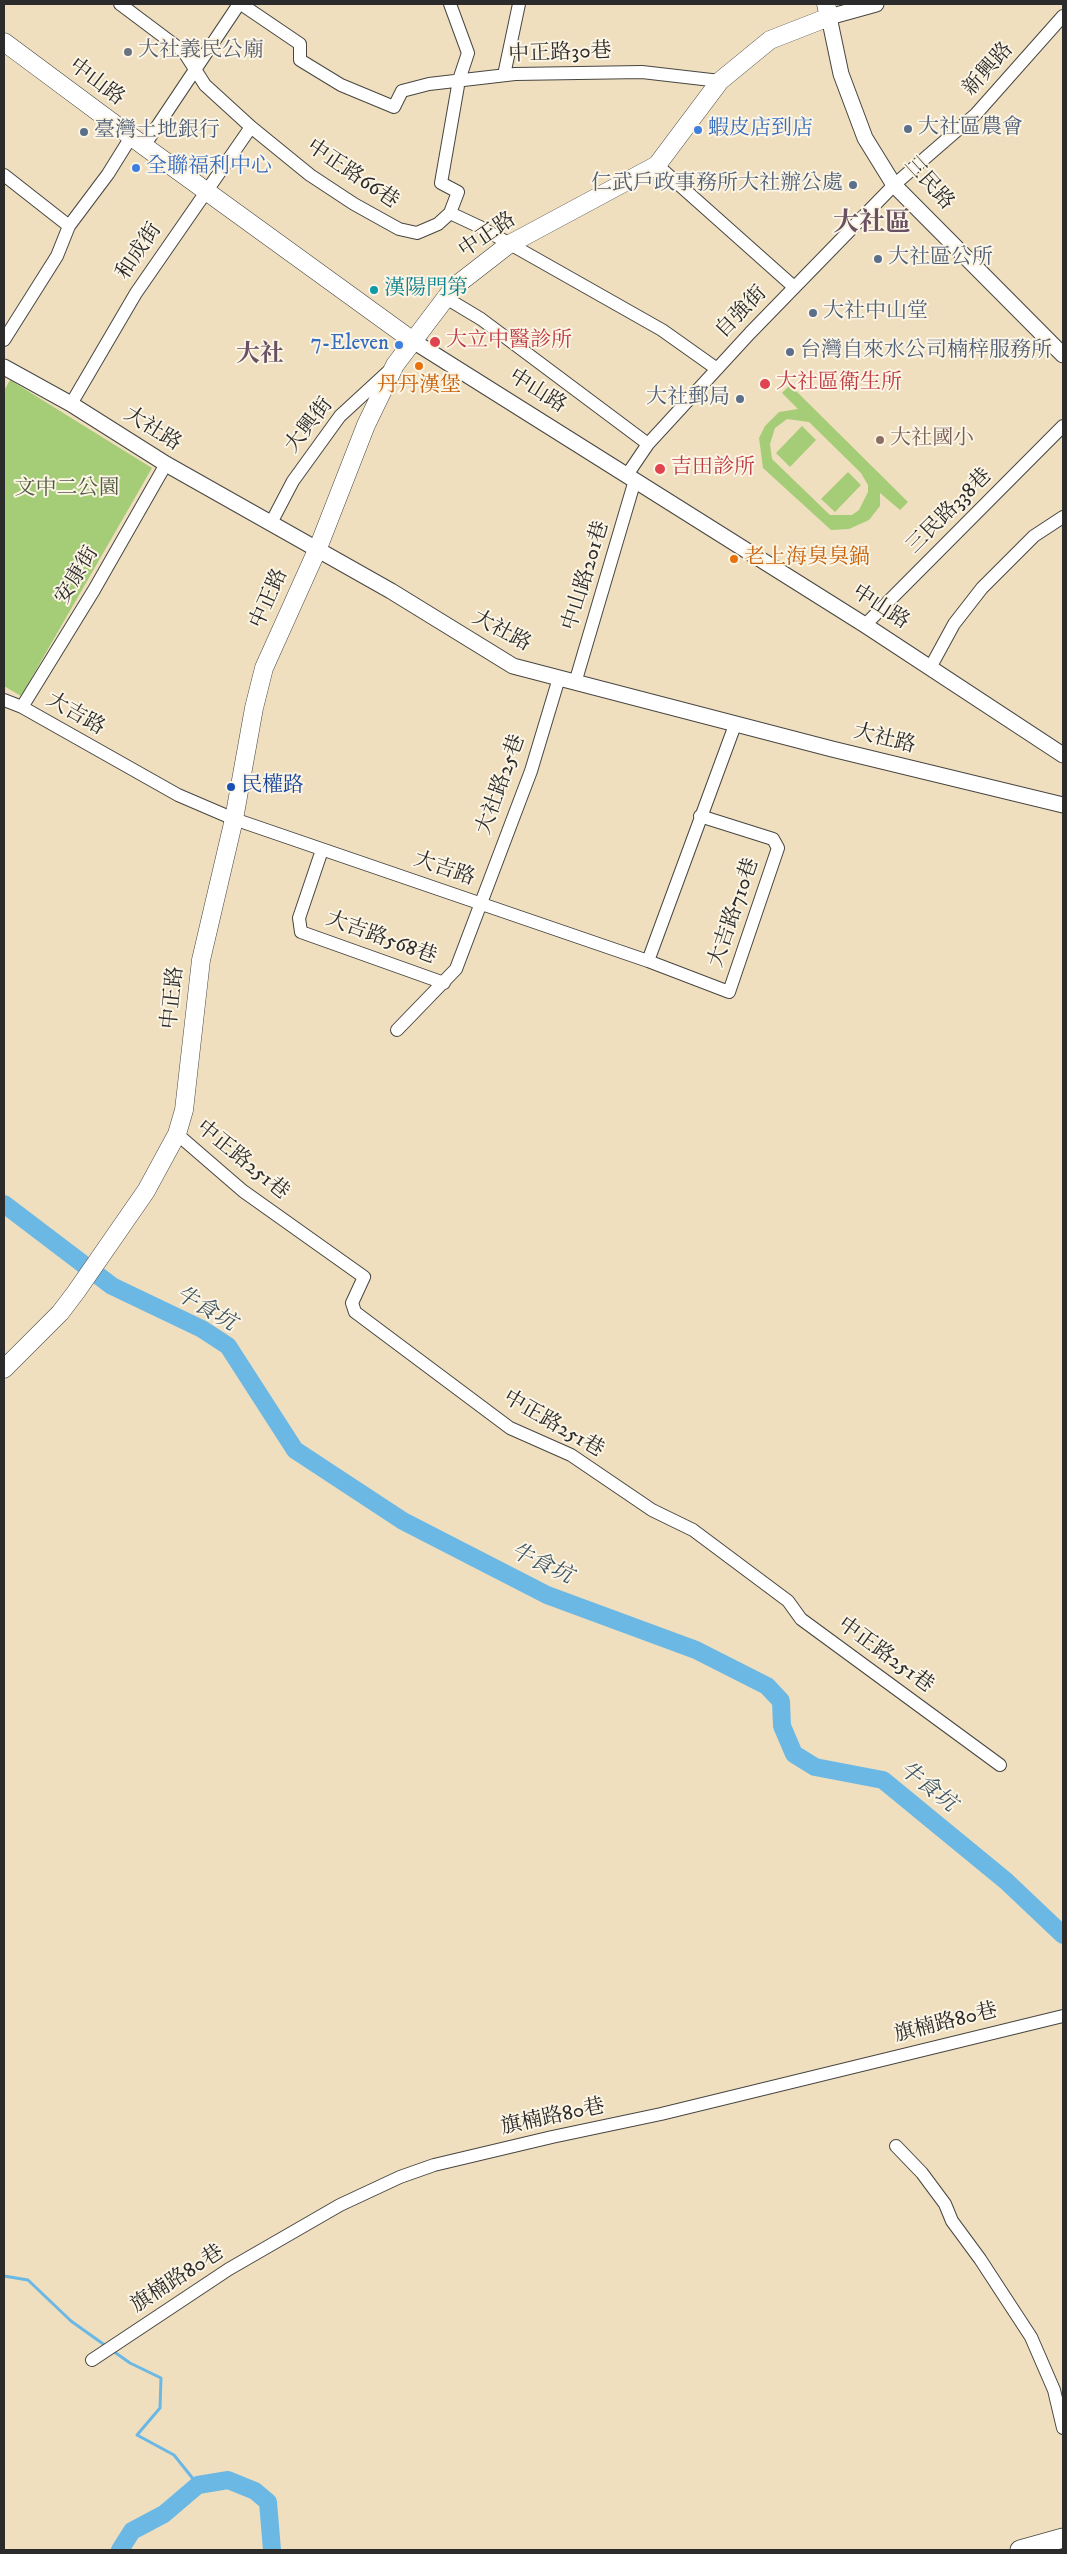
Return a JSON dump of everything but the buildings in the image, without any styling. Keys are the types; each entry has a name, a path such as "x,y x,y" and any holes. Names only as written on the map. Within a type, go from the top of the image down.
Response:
{"main road":[{"name":"中正路","path":"4,1369 60,1313 146,1191 177,1134 184,1110 201,960 234,819 254,708 264,668 318,548 366,425 395,365 454,287 508,245 657,164 720,81 770,40 828,10"},
{"name":"中山路","path":"4,42 137,142 414,340"},
{"path":"1020,2550 1063,2538"}],"street":[{"name":"中正路66巷","path":"120,4 184,52 205,85 251,127 310,174 354,204 399,229 417,233 438,224 450,214"},
{"path":"4,340 57,256 70,226 108,174 137,142 194,68 240,4"},
{"name":"中正路30巷","path":"240,4 300,44 300,60 341,85 394,107 402,91 429,84 504,75 642,72 720,81"},
{"path":"450,4 468,53 459,80 441,182 458,192 450,214 480,227 508,245 604,296 662,330 716,369"},
{"path":"504,75 519,4"},
{"path":"828,10 876,4"},
{"name":"三民路","path":"828,10 841,74 855,112 865,138 894,185 1063,355"},
{"name":"新興路","path":"894,185 976,114 1063,16"},
{"name":"和成街","path":"71,404 136,292 251,127"},
{"path":"657,164 794,287"},
{"path":"4,175 70,226"},
{"name":"自強街","path":"631,478 648,444 716,369 894,185"},
{"path":"446,298 481,319 648,444"},
{"name":"中山路","path":"414,340 865,625 1063,755"},
{"name":"大興街","path":"271,523 293,481 340,416 395,365"},
{"name":"大社路","path":"4,368 71,404 166,464 318,548 512,666 735,725 1063,805"},
{"name":"三民路338巷","path":"865,625 1063,426"},
{"name":"安康街","path":"22,707 94,590 166,464"},
{"name":"中山路201巷","path":"575,683 631,478"},
{"path":"930,668 954,624 982,588 1034,536 1063,517"},
{"name":"大社路25巷","path":"397,1030 456,969 531,771 559,678"},
{"name":"大吉路","path":"4,700 22,707 178,795 234,819 648,961"},
{"path":"648,961 735,725"},
{"name":"大吉路710巷","path":"648,961 729,992 778,848 773,839 700,816"},
{"name":"大吉路568巷","path":"322,850 299,918 301,932 444,983"},
{"name":"中正路251巷","path":"177,1134 243,1191 364,1277 352,1303 355,1312 510,1428 571,1455 652,1510 693,1530 788,1601 801,1619 1000,1765"},
{"name":"旗楠路80巷","path":"92,2360 229,2269 340,2205 400,2177 434,2166 552,2137 661,2114 1063,2016"},
{"path":"896,2146 922,2173 945,2204 952,2221 980,2259 1031,2337 1054,2390 1063,2428"}],"green space":[{"name":"文中二公園","path":"10,380 152,468 21,696 4,686 4,391"},
{"path":"790,385 908,502 900,510 880,493 880,506 869,520 849,529 831,530 763,468 759,438 765,426 779,412 798,409 782,393","holes":["787,419 809,422 861,473 868,485 868,492 859,510 852,515 830,515 772,459 770,444 775,428"]},
{"path":"802,426 816,440 790,467 776,453"},
{"path":"848,472 861,485 835,512 821,499"}],"waterway":[{"name":"牛食坑","path":"4,1204 112,1286 202,1329 228,1346 295,1450 403,1521 547,1595 696,1650 767,1686 781,1701 782,1726 794,1754 815,1767 883,1780 1006,1881 1063,1935"},
{"path":"4,2276 28,2280 71,2321 106,2346"},
{"path":"113,2351 130,2363 161,2378 160,2408 137,2435 174,2455 198,2485"},
{"path":"120,2550 132,2531 164,2514 198,2485 228,2480 255,2491 268,2502 272,2550"}],"place":[{"name":"大社義民公廟","path":"128,52"},
{"name":"大社區農會","path":"908,129"},
{"name":"蝦皮店到店","path":"698,130"},
{"name":"臺灣土地銀行","path":"84,132"},
{"name":"全聯福利中心","path":"136,168"},
{"name":"仁武戶政事務所大社辦公處","path":"853,185"},
{"name":"大社區公所","path":"878,259"},
{"name":"漢陽門第","path":"374,290"},
{"name":"大社中山堂","path":"813,313"},
{"name":"大立中醫診所","path":"435,342"},
{"name":"7-Eleven","path":"399,345"},
{"name":"台灣自來水公司楠梓服務所","path":"790,352"},
{"name":"丹丹漢堡","path":"419,366"},
{"name":"大社區衛生所","path":"765,384"},
{"name":"大社郵局","path":"740,399"},
{"name":"大社國小","path":"880,440"},
{"name":"吉田診所","path":"660,469"},
{"name":"老上海臭臭鍋","path":"734,559"},
{"name":"民權路","path":"231,787"}],"district":[{"name":"大社區","path":"872,225"},
{"name":"大社","path":"260,356"}]}
